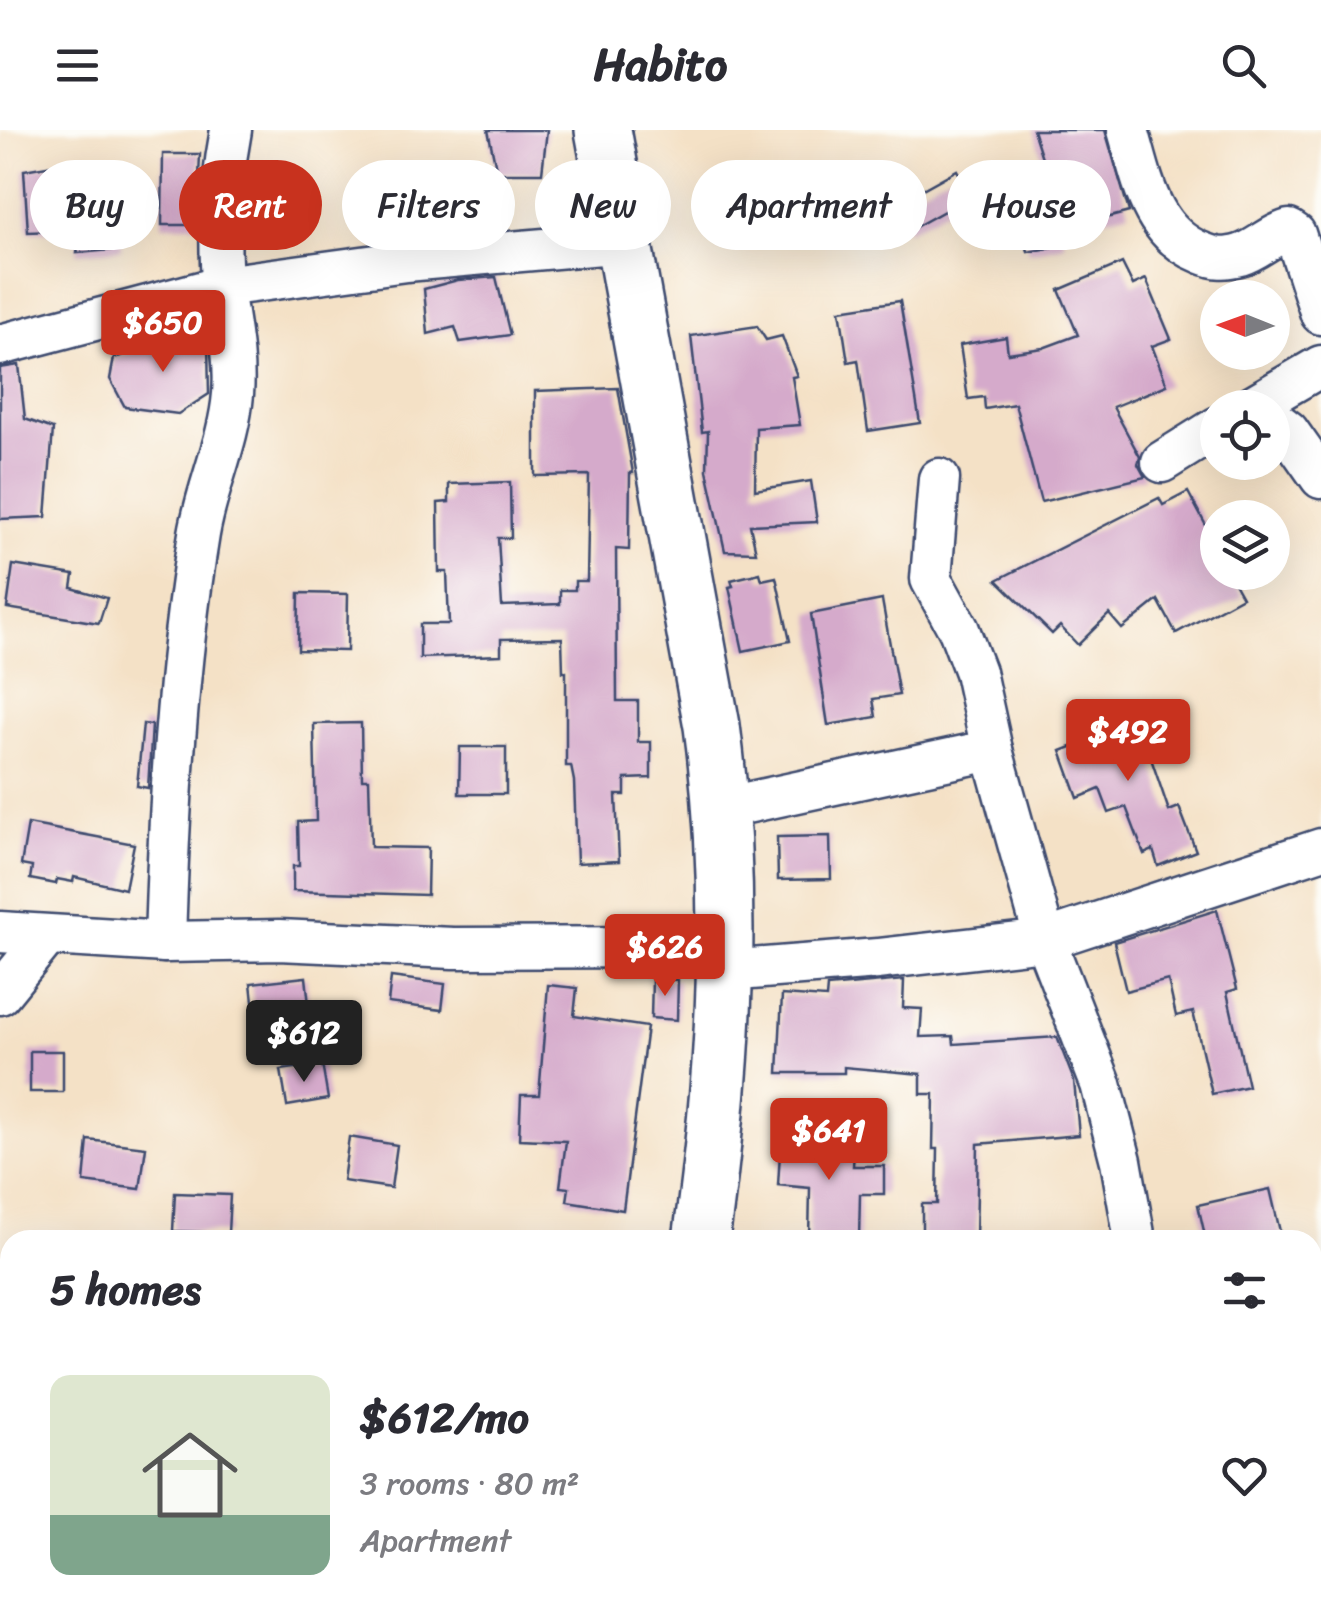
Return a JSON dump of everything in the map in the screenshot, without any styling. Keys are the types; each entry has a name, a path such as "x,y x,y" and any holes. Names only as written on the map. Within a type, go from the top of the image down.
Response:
{"street":[{"path":"166,942 168,848 193,577 200,530 228,431 234,389 219,230 222,179 231,130"},
{"path":"604,130 610,160"},
{"path":"1128,130 1149,202 1167,231 1190,249 1218,260 1244,254 1289,230 1295,234 1321,314"},
{"path":"0,345 223,286 406,262 537,250"},
{"path":"626,250 712,726 723,808 726,957 714,1137 702,1230"},
{"path":"1286,390 1321,366"},
{"path":"1290,434 1321,478"},
{"path":"1162,462 1200,438"},
{"path":"939,479 931,579 960,630 975,672 1044,940 1101,1084 1121,1160 1133,1230"},
{"path":"723,808 992,750"},
{"path":"0,932 166,942 279,940 453,948 670,947 726,957 878,959 1044,940 1321,849"},
{"path":"0,994 47,936"}],"building":[{"path":"488,130 547,130 544,160 535,160 535,173 515,173 515,160 494,160"},
{"path":"1033,130 1105,130 1129,212 1111,217 1111,160 1043,160"},
{"path":"163,154 200,154 200,160 179,160 179,225 162,225"},
{"path":"30,169 30,232 28,232 24,170"},
{"path":"947,176 947,209 927,220 927,187"},
{"path":"1122,263 1133,285 1146,279 1171,339 1152,346 1167,385 1113,407 1140,457 1138,464 1145,477 1041,502 1015,404 985,409 984,397 968,399 960,345 1006,337 1008,353 1043,348 1078,335 1059,290"},
{"path":"496,277 510,335 460,342 455,327 428,334 424,289 458,280"},
{"path":"900,301 920,423 868,431 858,360 848,362 840,310"},
{"path":"757,326 766,340 782,336 797,376 792,377 800,425 756,428 755,490 811,481 817,522 750,525 756,552 725,551 707,470 708,431 702,432 691,336"},
{"path":"168,327 192,348 208,345 209,394 178,414 125,407 110,379 114,358 150,347 146,338"},
{"path":"19,365 25,419 53,429 46,517 0,519 0,368"},
{"path":"618,388 633,473 629,550 616,549 617,701 638,701 638,742 651,742 651,778 625,779 625,795 616,795 619,861 577,863 574,781 571,766 566,766 562,638 501,639 501,655 420,658 420,624 449,624 447,572 439,572 438,503 449,502 449,484 510,482 511,538 498,538 502,606 560,604 560,590 575,590 575,581 587,581 589,475 535,476 535,391"},
{"path":"1188,492 1200,514 1200,590 1238,590 1242,597 1176,633 1158,600 1122,629 1109,614 1078,645 1060,626 1052,634 997,580 1159,498 1163,505"},
{"path":"13,565 74,575 72,588 107,598 99,623 7,608"},
{"path":"760,573 762,580 776,577 790,641 743,651 729,587 733,586 731,580"},
{"path":"299,593 348,594 347,651 298,650"},
{"path":"882,600 899,695 873,699 876,717 828,725 811,614"},
{"path":"1134,709 1169,811 1179,807 1196,851 1158,866 1153,850 1144,854 1126,807 1109,813 1100,789 1078,798 1061,751 1082,743 1078,730"},
{"path":"361,723 362,779 369,779 371,847 428,848 427,895 293,891 293,866 299,866 298,822 316,821 314,724"},
{"path":"143,724 152,725 148,788 137,786"},
{"path":"460,747 506,747 506,794 459,794"},
{"path":"28,824 134,844 125,889 74,877 73,882 57,879 56,884 30,879 32,867 21,865"},
{"path":"830,836 831,879 778,880 777,837"},
{"path":"1217,910 1237,989 1227,992 1248,1086 1212,1094 1193,1012 1176,1016 1168,980 1126,991 1114,942"},
{"path":"306,977 309,1005 254,1011 251,983"},
{"path":"391,977 445,984 442,1010 388,1003"},
{"path":"652,979 678,980 677,1020 651,1018"},
{"path":"904,980 903,1008 922,1009 920,1037 953,1036 954,1044 1057,1037 1074,1081 1079,1135 978,1144 976,1230 922,1230 922,1204 937,1204 938,1149 933,1149 934,1094 921,1094 921,1074 844,1067 844,1073 778,1073 782,995 826,998 827,987"},
{"path":"548,985 577,988 574,1016 647,1027 623,1210 567,1201 569,1188 560,1187 566,1141 519,1139 521,1095 539,1095"},
{"path":"30,1051 63,1051 63,1092 30,1092"},
{"path":"322,1064 328,1099 287,1106 281,1070"},
{"path":"349,1137 397,1145 391,1188 343,1181"},
{"path":"781,1137 855,1139 853,1166 884,1166 884,1194 860,1194 859,1230 809,1230 810,1188 778,1185"},
{"path":"88,1140 146,1147 140,1189 84,1182"},
{"path":"1270,1189 1280,1230 1204,1230 1198,1205"},
{"path":"175,1193 230,1195 228,1230 173,1230"}]}
